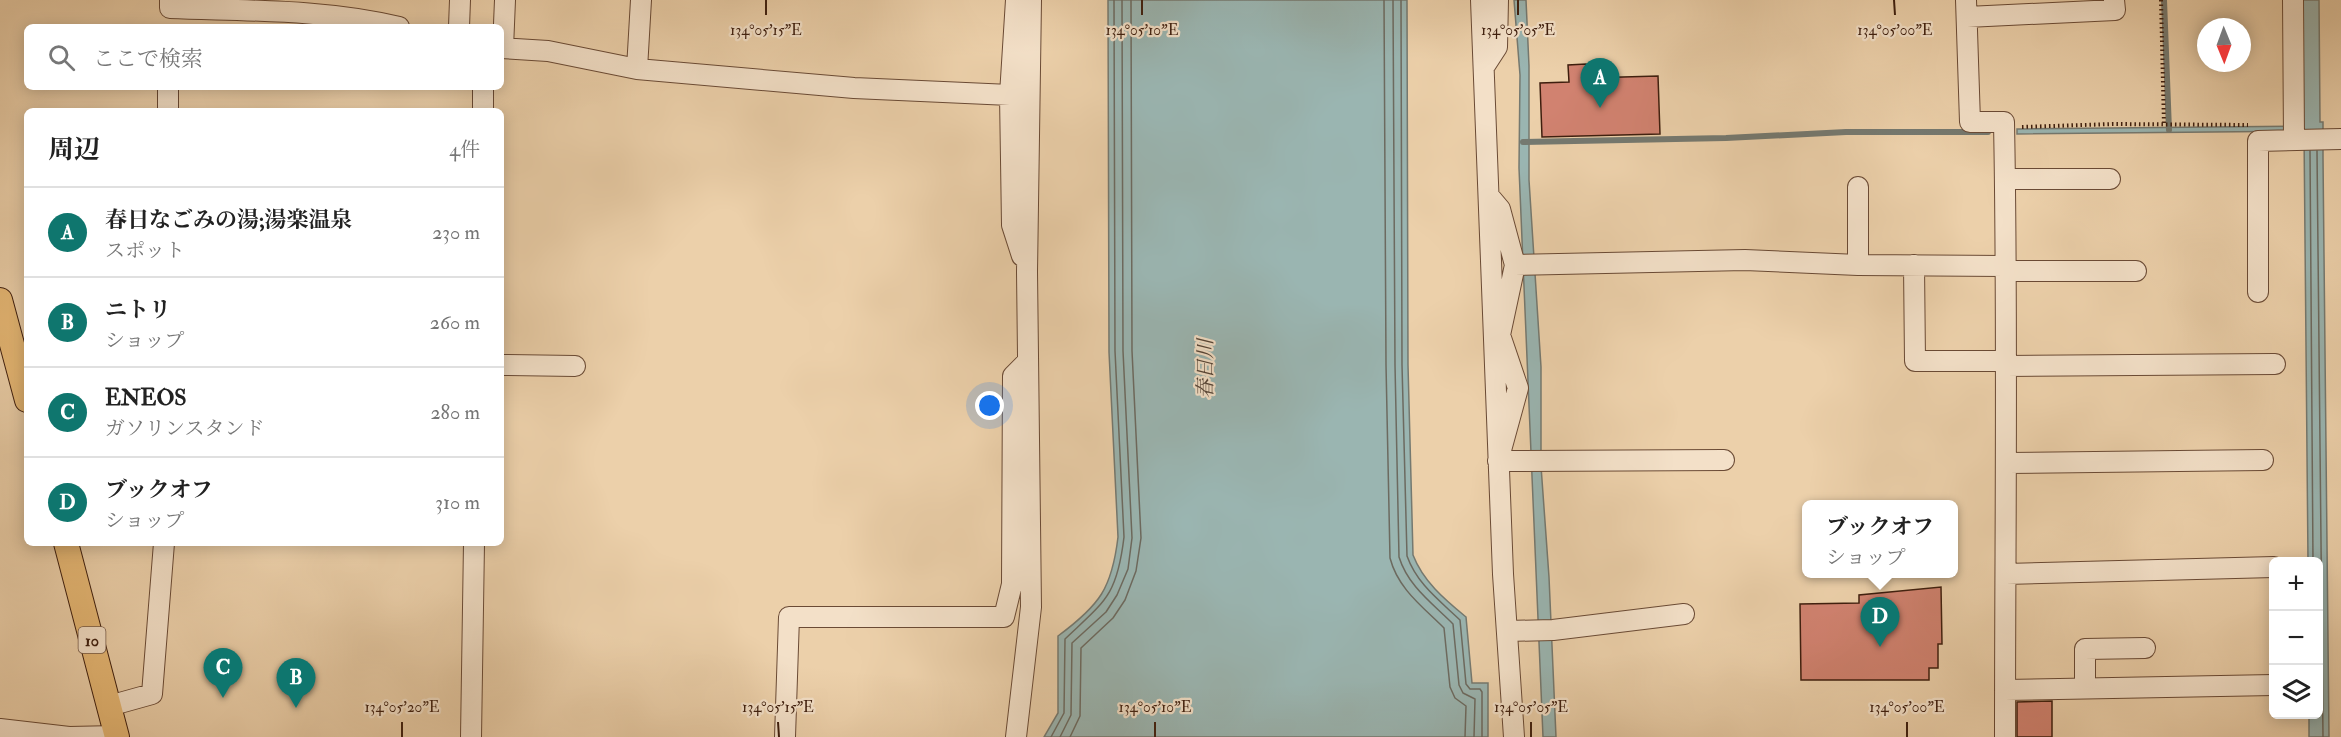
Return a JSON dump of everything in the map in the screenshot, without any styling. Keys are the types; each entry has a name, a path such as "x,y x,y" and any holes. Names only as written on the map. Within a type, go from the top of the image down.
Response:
{"main road":[{"path":"1,306 19,337 24,376"},
{"name":"10","path":"67,546 117,737"}],"street":[{"path":"459,24 460,0"},
{"path":"504,24 505,0"},
{"path":"637,69 641,0"},
{"path":"1017,0 1010,95 1012,225 1027,272"},
{"path":"1016,737 1031,607 1027,272 1031,0"},
{"path":"1481,0 1487,194 1496,335 1498,461 1514,737"},
{"path":"1484,67 1497,47 1498,0"},
{"path":"2005,737 2008,463 2004,122 1971,122 1967,9 2115,10 2114,0"},
{"path":"2294,0 2294,132"},
{"path":"170,12 316,15 370,20 387,24"},
{"path":"504,48 548,51 637,69 854,88 1010,95"},
{"path":"168,90 168,108"},
{"path":"483,90 483,108"},
{"path":"2258,292 2258,141 2294,132 2321,139 2341,139"},
{"path":"2006,179 2110,179"},
{"path":"1858,187 1858,265"},
{"path":"1487,194 1500,209 1515,265 1496,335"},
{"path":"1515,265 1745,260 1858,265 2136,271"},
{"path":"1914,265 1915,361 2006,364 2275,364"},
{"path":"785,737 789,617 1004,617 1012,585 1013,376 1028,361"},
{"path":"504,365 575,366"},
{"path":"1498,461 1724,460"},
{"path":"2008,463 2263,460"},
{"path":"109,706 152,694 164,546"},
{"path":"471,737 474,546"},
{"path":"2006,574 2269,567"},
{"path":"1507,631 1545,630 1684,614"},
{"path":"2085,688 2085,649 2145,648"},
{"path":"2005,690 2269,685"},
{"path":"0,729 69,737 117,737"}],"path":[{"path":"2161,0 2164,125"},
{"path":"2004,132 2113,124 2258,124"}],"water":[{"name":"春日川","path":"1108,0 1407,0 1408,365 1413,555 1428,581 1466,617 1472,683 1488,683 1488,737 1044,737 1058,713 1058,636 1084,615 1102,594 1112,570 1118,537 1109,352"},
{"path":"1514,0 1526,0 1529,66 1529,180 1541,367 1541,466 1549,577 1556,737 1543,737 1519,168 1520,75"},
{"path":"2303,0 2319,0 2320,122 2323,122 2329,737 2309,737 2309,719 2323,719 2323,557 2308,557 2304,131 2017,134 2017,129 2303,126"}],"building":[{"path":"1586,64 1587,78 1658,76 1660,134 1542,137 1540,83 1569,82 1568,65"},
{"path":"1941,587 1942,644 1938,644 1938,668 1929,668 1929,680 1801,680 1800,604 1859,603 1859,595"},
{"path":"2052,701 2052,737 2017,737 2017,702"}],"waterway":[{"path":"2164,0 2169,130"},
{"path":"1523,142 1726,138 1846,132 1988,132"}],"place":[{"name":"春日なごみの湯;湯楽温泉","path":"1600,108"},
{"name":"ブックオフ","path":"1880,647"},
{"name":"ENEOS","path":"223,698"},
{"name":"ニトリ","path":"296,708"}]}
